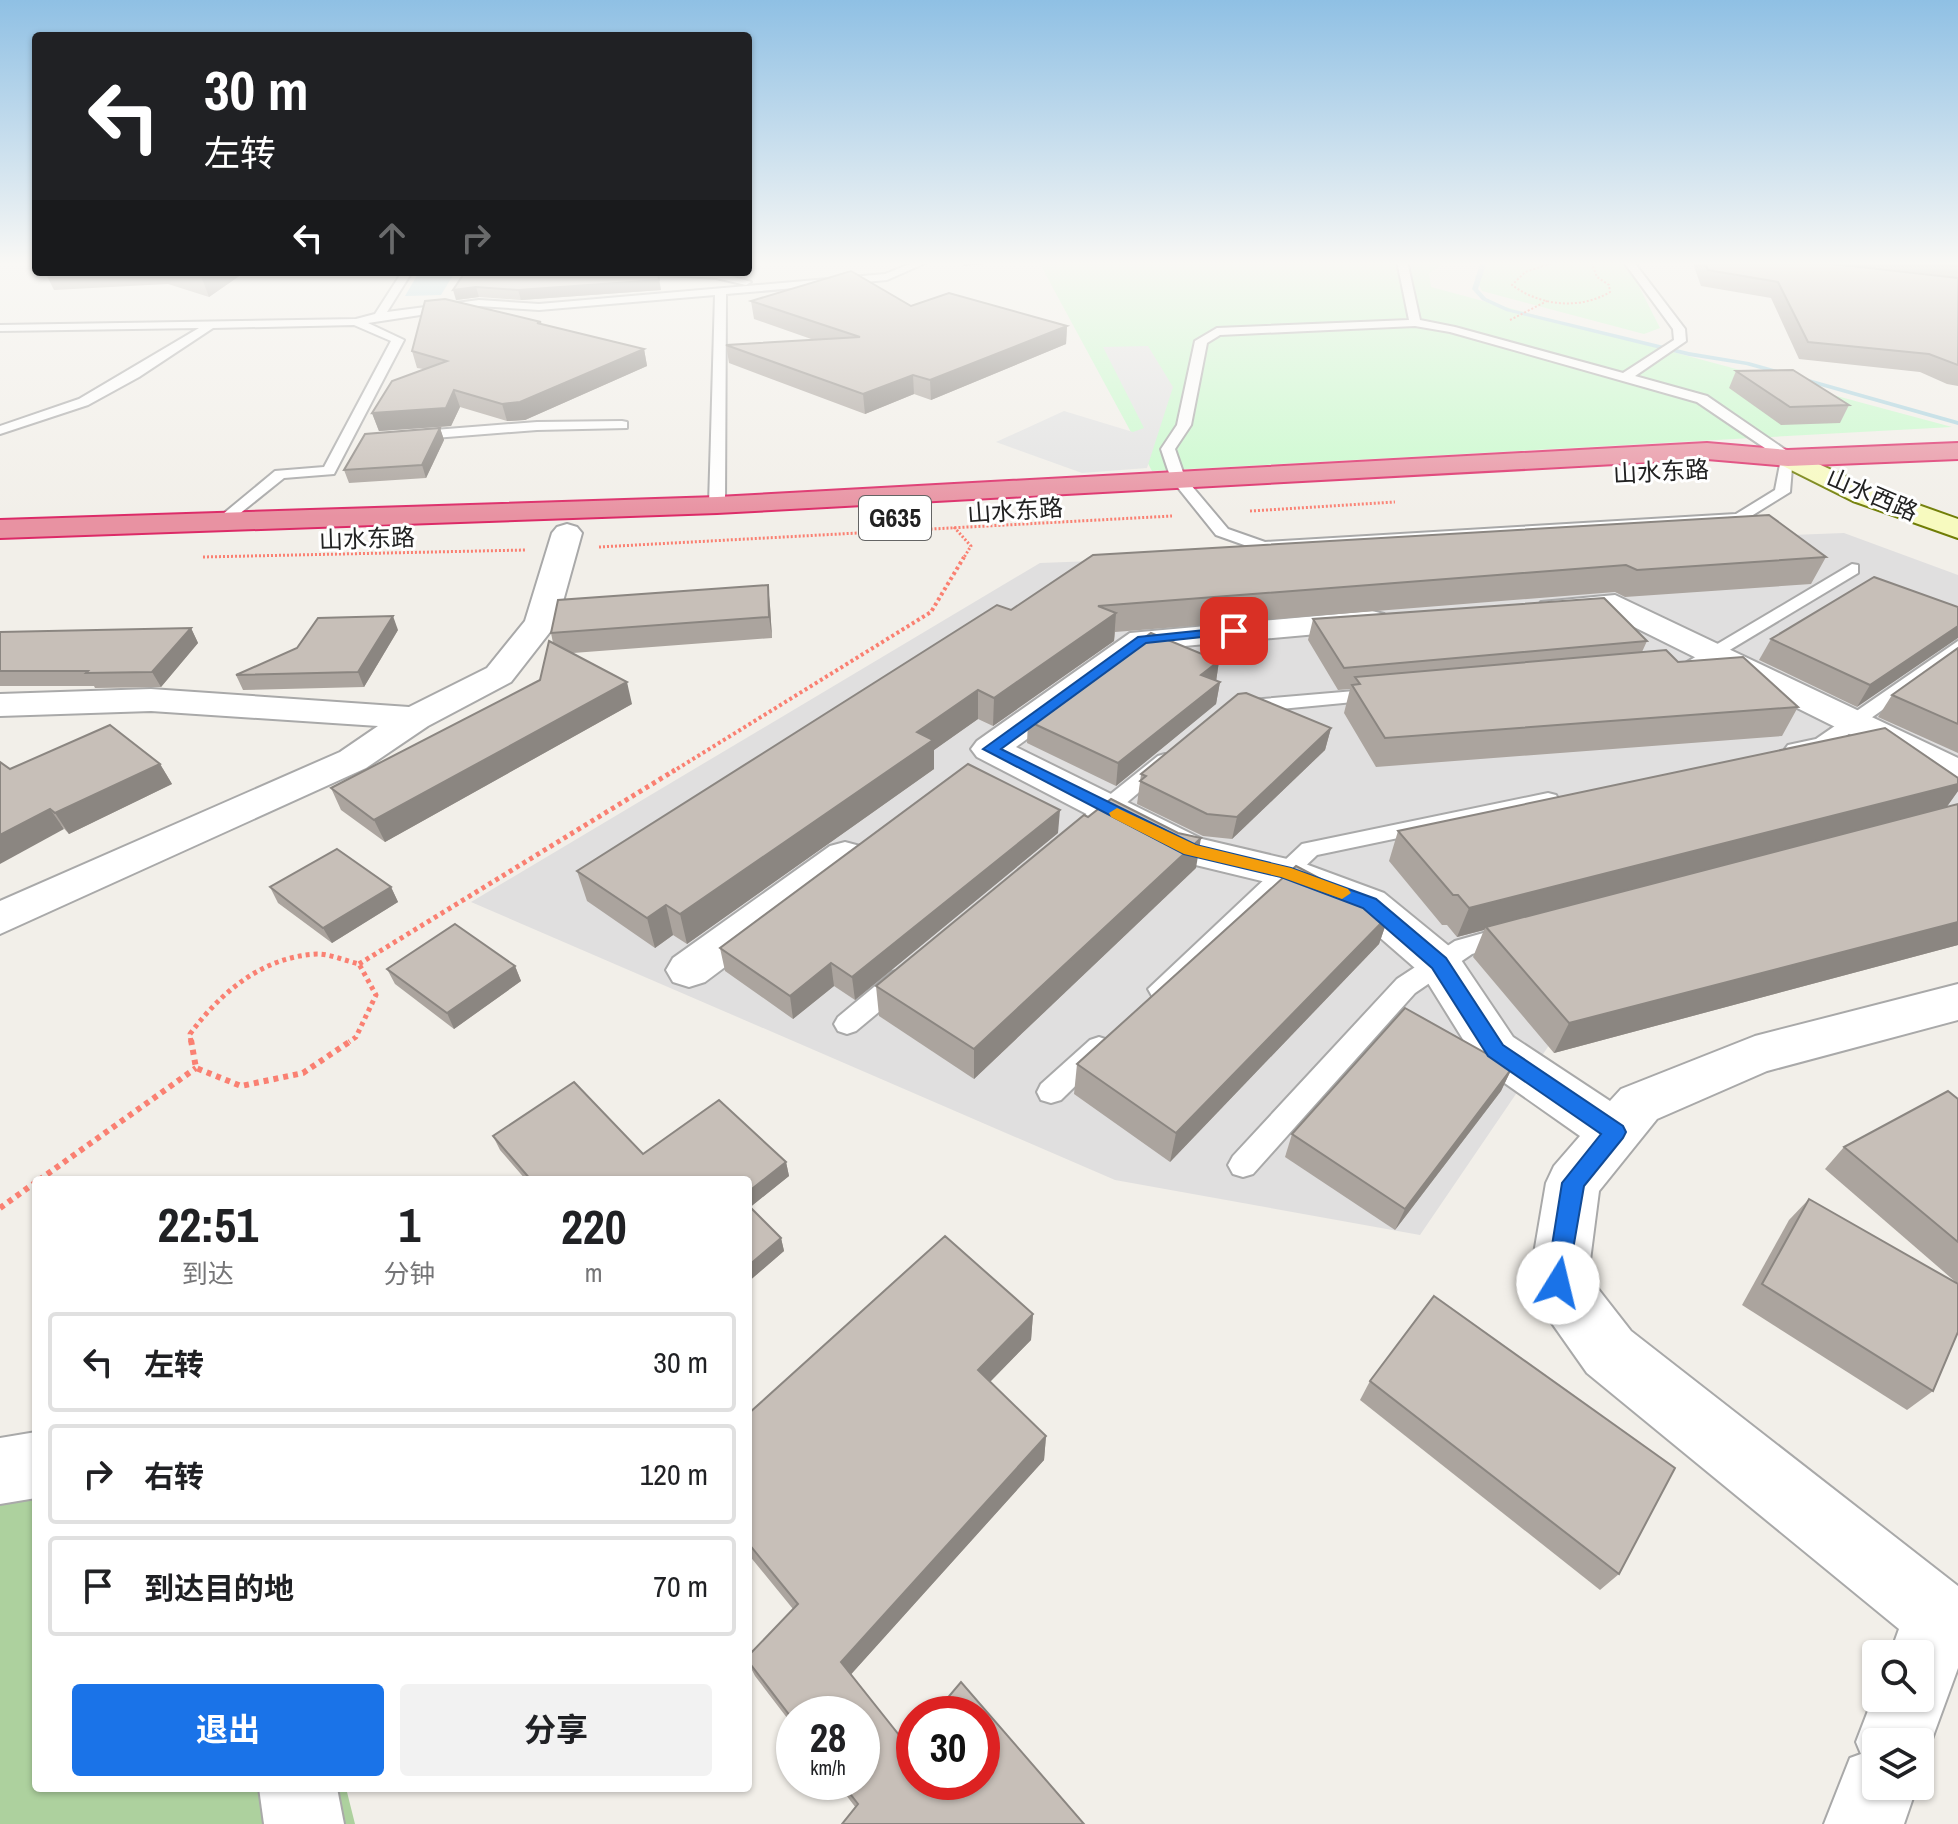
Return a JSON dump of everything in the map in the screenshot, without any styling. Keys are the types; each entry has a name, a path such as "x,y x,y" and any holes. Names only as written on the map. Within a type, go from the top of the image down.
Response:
{"highway":[{"name":"山水东路","path":"0,529 1186,490 1735,468 1788,458 1958,451"},
{"name":"山水东路","path":"0,551 567,533 943,515 1186,490"}],"street":[{"name":"山水西路","path":"1788,458 1863,495 1958,529"},
{"path":"0,919 353,760 415,718 499,675 541,623 567,533"},
{"path":"1520,611 1615,605 1958,773"},
{"path":"1409,619 1142,640 978,759 1095,818 1190,850 1285,872 1369,904 1439,963 1496,1051 1615,1132"},
{"path":"0,705 151,700 415,718"},
{"path":"689,970 877,832"},
{"path":"1939,1640 1609,1352 1558,1283 1573,1183 1639,1104 1755,1055 1958,1002"},
{"path":"0,1471 32,1466"},
{"path":"299,1792 304,1824"},
{"path":"1864,1824 1873,1800"}],"lane":[{"path":"0,430 78,407 113,389 179,346"},
{"path":"223,522 280,474 329,471 352,441 395,346"},
{"path":"717,505 720,346"},
{"path":"1200,346 1184,425 1168,449 1186,490 1222,532 1264,547 1740,518 1782,492 1788,458 1702,399 1505,346"},
{"path":"1625,377 1672,346"},
{"path":"389,438 537,426 622,425"},
{"path":"1674,667 1690,666 1852,569"},
{"path":"1776,753 1822,744 1958,647"},
{"path":"1216,718 1228,708 1397,693"},
{"path":"1095,818 1180,748"},
{"path":"1141,1008 1310,849 1574,795"},
{"path":"1243,1165 1406,986 1464,947 1541,926"},
{"path":"847,1024 918,965"},
{"path":"1051,1092 1118,1029"}],"path":[{"path":"196,1068 190,1034 217,995 265,966 318,954 359,964 931,612 971,546 943,515"},
{"path":"196,1068 241,1086 303,1073 356,1037 376,995 359,964"},
{"path":"45,1176 196,1068"},
{"path":"0,1208 32,1185"}],"shaded area":[{"path":"1148,346 1173,387 1147,468 1082,473 996,442 1064,411 1133,432 1144,428 1103,347"},
{"path":"1844,533 1958,575 1958,930 1554,1038 1420,1235 1115,1180 471,902 1040,563"}],"green space":[{"path":"1084,346 1651,346 1952,427 1152,471"},
{"path":"32,1460 32,1792 347,1792 355,1824 0,1824 0,1480"}],"building":[{"path":"413,346 632,346 644,349 520,402 502,404 454,390 446,408 372,413 392,381 447,361 412,351"},
{"path":"729,346 1016,346 930,380 913,375 863,394"},
{"path":"1850,346 1958,346 1958,365 1929,354"},
{"path":"1793,370 1849,405 1790,407 1736,371"},
{"path":"440,428 422,465 344,470 365,434"},
{"path":"1769,515 1826,557 1637,570 1626,565 1098,606 1116,613 994,698 978,690 917,732 933,740 680,914 666,905 647,918 577,871 997,605 1011,610 1093,555"},
{"path":"1874,577 1958,607 1958,626 1870,685 1771,639"},
{"path":"768,585 769,617 551,633 558,600"},
{"path":"1604,598 1647,641 1344,668 1313,619"},
{"path":"393,616 358,672 236,675 297,648 318,618"},
{"path":"191,628 152,672 0,671 0,632"},
{"path":"1151,633 1219,661 1201,675 1220,682 1118,763 1028,721"},
{"path":"549,641 627,682 374,820 331,788 540,680"},
{"path":"1958,648 1958,724 1892,695"},
{"path":"1666,650 1678,662 1743,657 1798,707 1385,738 1352,685 1360,684 1355,677"},
{"path":"1246,693 1331,728 1237,817 1207,814 1140,781 1146,776 1141,774 1238,694"},
{"path":"110,725 160,764 55,813 50,809 0,835 0,762 10,769"},
{"path":"1885,728 1958,778 1958,784 1469,908 1458,895 1453,895 1398,831"},
{"path":"968,764 1060,810 852,977 831,963 790,996 720,948"},
{"path":"1111,799 1178,833 1201,838 974,1049 876,986 1084,815 1088,817"},
{"path":"1958,804 1958,922 1569,1023 1486,927"},
{"path":"337,849 391,887 323,928 270,887"},
{"path":"1296,866 1389,915 1176,1133 1077,1064"},
{"path":"455,924 515,966 447,1013 387,969"},
{"path":"1405,1008 1512,1068 1405,1209 1292,1134"},
{"path":"574,1082 643,1154 719,1100 786,1162 752,1189 752,1176 528,1176 493,1136"},
{"path":"1948,1091 1958,1099 1958,1242 1844,1147"},
{"path":"1809,1199 1958,1284 1958,1332 1933,1391 1762,1284"},
{"path":"752,1209 781,1238 752,1263"},
{"path":"945,1236 1033,1314 978,1370 1046,1436 841,1662 868,1696 776,1698 752,1666 752,1652 798,1604 752,1548 752,1410"},
{"path":"1434,1296 1675,1468 1619,1574 1370,1381"},
{"path":"961,1682 973,1696 949,1696"},
{"path":"880,1711 896,1731 896,1800 1000,1800 1000,1727 1084,1824 842,1824 858,1804 855,1800 880,1800"}],"waterway":[{"path":"1657,346 1747,363 1958,423"}],"slow traffic":[{"path":"1117,813 1190,850 1285,872 1342,893"}],"route":[{"path":"1234,631 1142,640 990,749 1190,850 1285,872 1369,904 1439,963 1496,1051 1615,1132 1573,1183 1558,1283"}]}
